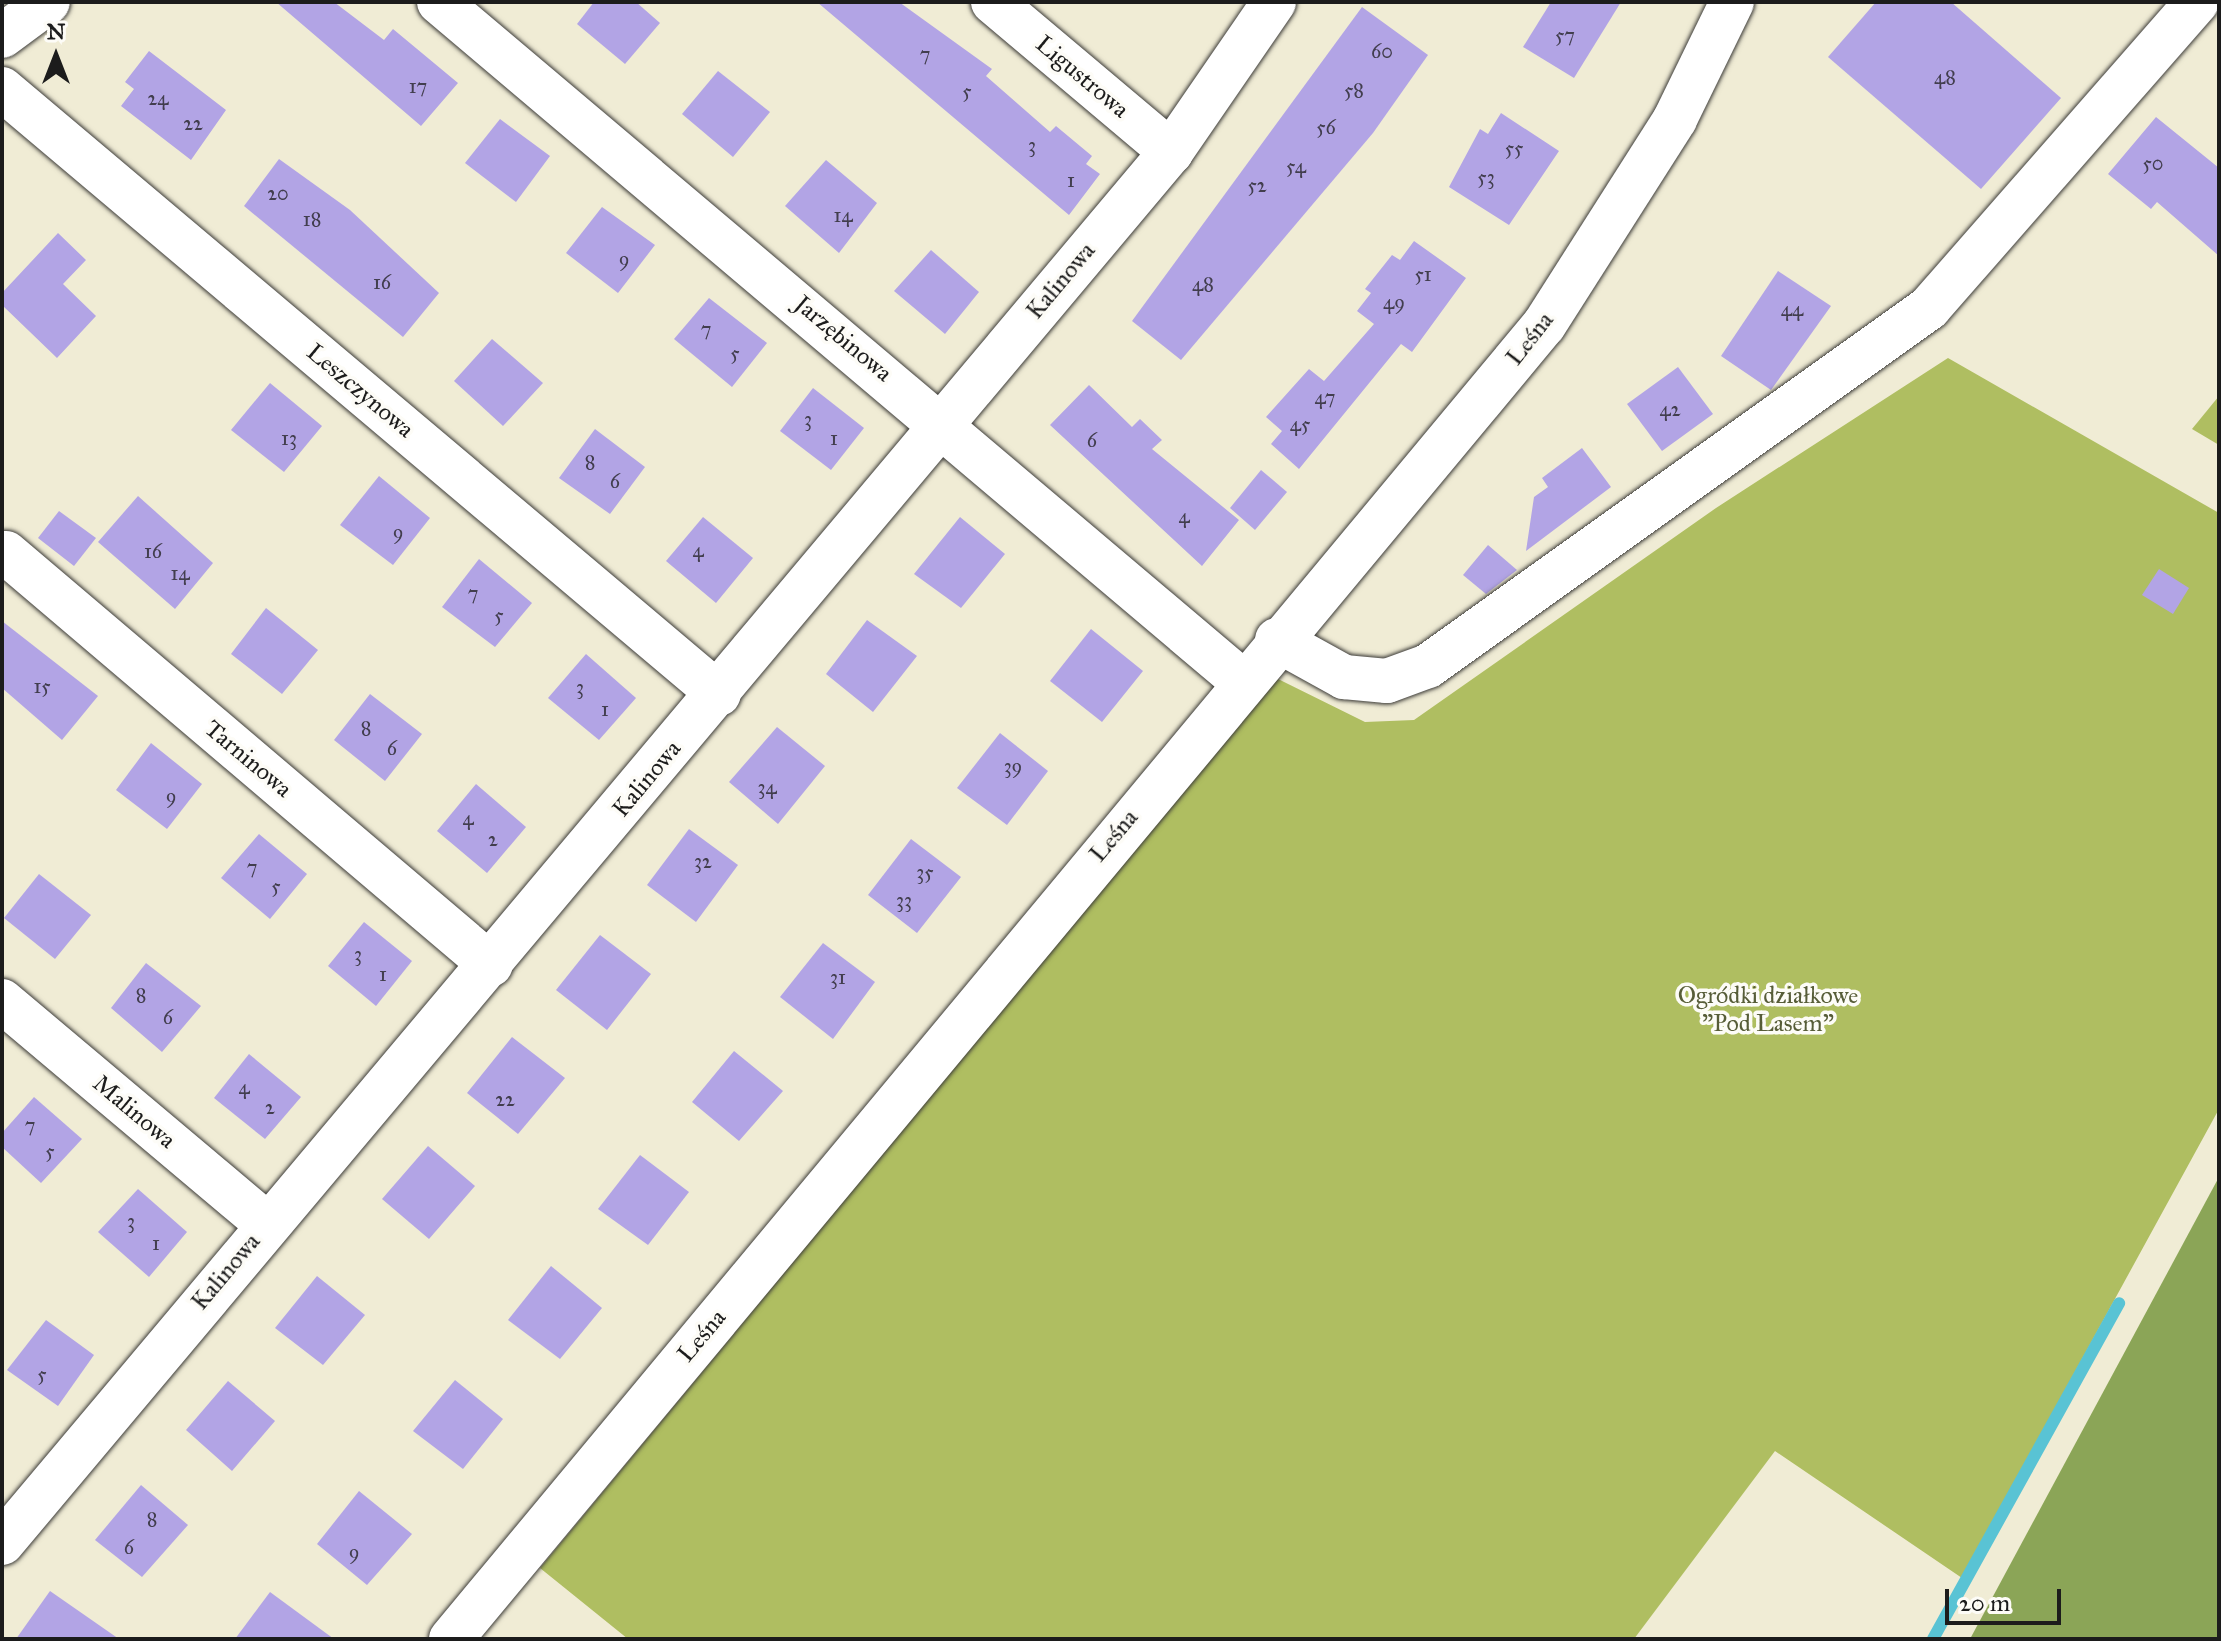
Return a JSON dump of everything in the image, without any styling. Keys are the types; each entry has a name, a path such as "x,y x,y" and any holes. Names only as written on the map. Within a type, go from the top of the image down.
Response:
{"street":[{"path":"2,36 48,2"},
{"name":"Jarzębinowa","path":"439,2 942,421 1242,681"},
{"name":"Ligustrowa","path":"993,2 1171,152"},
{"name":"Kalinowa","path":"2,1543 266,1223 491,965 719,694 942,421 1171,152 1274,2"},
{"name":"Leśna","path":"451,1639 1242,681 1544,325 1675,119 1732,2"},
{"path":"1277,640 1344,677 1387,681 1428,666 1929,308 2197,2"},
{"name":"Leszczynowa","path":"2,89 719,694"},
{"name":"Tarninowa","path":"6,553 491,965"},
{"name":"Malinowa","path":"2,1001 266,1223"}],"green space":[{"name":"Ogródki działkowe \"Pod Lasem\"","path":"1948,358 2219,513 2219,1109 1962,1578 1775,1451 1634,1639 628,1639 540,1568 1276,678 1365,722 1414,720 1716,508"},
{"path":"2219,396 2219,445 2192,429"},
{"path":"2219,1177 2219,1639 1970,1639"}],"building":[{"path":"276,2 334,2 384,40 393,29 458,83 421,126"},
{"path":"594,2 636,2 660,23 625,64 577,24"},
{"path":"817,2 899,2 992,69 986,76 1050,132 1056,126 1092,156 1086,164 1100,174 1069,215"},
{"path":"1551,2 1621,2 1574,78 1523,47"},
{"path":"1876,2 1951,2 2061,98 1981,189 1828,57"},
{"path":"1362,7 1428,55 1373,133 1181,360 1132,321"},
{"path":"149,51 226,110 191,160 121,106 134,89 125,82"},
{"path":"718,71 770,112 733,157 682,114"},
{"path":"1501,113 1559,151 1509,225 1449,187 1480,129 1488,134"},
{"path":"2156,117 2219,168 2219,256 2157,202 2151,209 2108,174"},
{"path":"500,119 550,156 516,202 465,163"},
{"path":"279,159 350,210 439,293 403,337 244,206"},
{"path":"826,160 877,203 839,253 785,206"},
{"path":"602,207 655,245 618,293 566,253"},
{"path":"58,233 86,260 63,284 96,316 57,358 2,305 2,293"},
{"path":"1414,241 1466,278 1412,352 1401,344 1299,469 1271,444 1282,431 1266,417 1309,369 1324,381 1374,324 1357,311 1371,293 1365,289 1392,255 1400,260"},
{"path":"931,250 979,292 945,334 894,291"},
{"path":"1778,271 1831,306 1771,390 1721,356"},
{"path":"709,298 767,343 732,387 674,339"},
{"path":"492,339 543,383 503,426 454,381"},
{"path":"1678,367 1713,414 1662,451 1627,404"},
{"path":"270,383 322,426 284,472 231,430"},
{"path":"1089,385 1132,427 1140,419 1162,440 1152,449 1239,520 1202,566 1050,425"},
{"path":"813,388 864,428 831,470 780,431"},
{"path":"595,429 645,467 610,514 559,478"},
{"path":"1582,448 1611,487 1526,551 1534,497 1548,487 1542,478"},
{"path":"1261,470 1287,492 1255,530 1230,508"},
{"path":"379,476 430,518 393,565 340,525"},
{"path":"138,496 213,563 175,609 98,542"},
{"path":"59,511 96,538 74,566 38,538"},
{"path":"703,517 753,558 716,603 666,561"},
{"path":"960,517 1005,554 961,608 914,574"},
{"path":"1488,545 1517,570 1486,594 1463,575"},
{"path":"479,559 532,603 495,647 442,607"},
{"path":"2159,569 2189,588 2173,614 2142,595"},
{"path":"266,608 318,650 282,694 231,654"},
{"path":"867,620 917,656 873,712 826,674"},
{"path":"2,621 98,696 62,740 2,688"},
{"path":"1091,629 1143,671 1102,722 1050,681"},
{"path":"586,654 636,698 599,740 548,698"},
{"path":"370,694 422,734 385,781 334,740"},
{"path":"777,727 825,766 778,824 729,782"},
{"path":"1000,733 1048,771 1007,825 957,788"},
{"path":"151,743 202,784 167,829 116,790"},
{"path":"476,784 526,827 487,873 437,831"},
{"path":"689,829 738,865 696,922 647,885"},
{"path":"259,834 307,874 270,919 221,878"},
{"path":"911,839 961,877 917,933 868,895"},
{"path":"39,874 91,915 55,959 4,918"},
{"path":"364,922 412,961 376,1006 328,966"},
{"path":"600,935 651,974 607,1030 556,990"},
{"path":"823,943 875,982 833,1039 780,997"},
{"path":"146,963 201,1006 162,1052 111,1008"},
{"path":"512,1037 565,1078 518,1134 467,1093"},
{"path":"734,1051 783,1091 739,1141 692,1102"},
{"path":"249,1054 301,1097 265,1139 214,1098"},
{"path":"34,1097 82,1139 41,1183 2,1147 2,1133"},
{"path":"428,1146 475,1186 429,1239 382,1199"},
{"path":"640,1155 689,1192 648,1245 598,1209"},
{"path":"138,1189 187,1232 149,1277 98,1232"},
{"path":"551,1266 602,1308 560,1359 508,1320"},
{"path":"317,1276 365,1315 323,1365 275,1328"},
{"path":"46,1320 94,1355 58,1406 7,1370"},
{"path":"455,1380 503,1419 463,1469 413,1431"},
{"path":"228,1381 275,1421 232,1471 186,1430"},
{"path":"141,1485 188,1525 142,1577 95,1540"},
{"path":"359,1491 412,1534 367,1585 317,1544"},
{"path":"50,1591 119,1639 16,1639"},
{"path":"270,1592 334,1639 235,1639"}],"waterway":[{"path":"1933,1639 2119,1303"}]}
